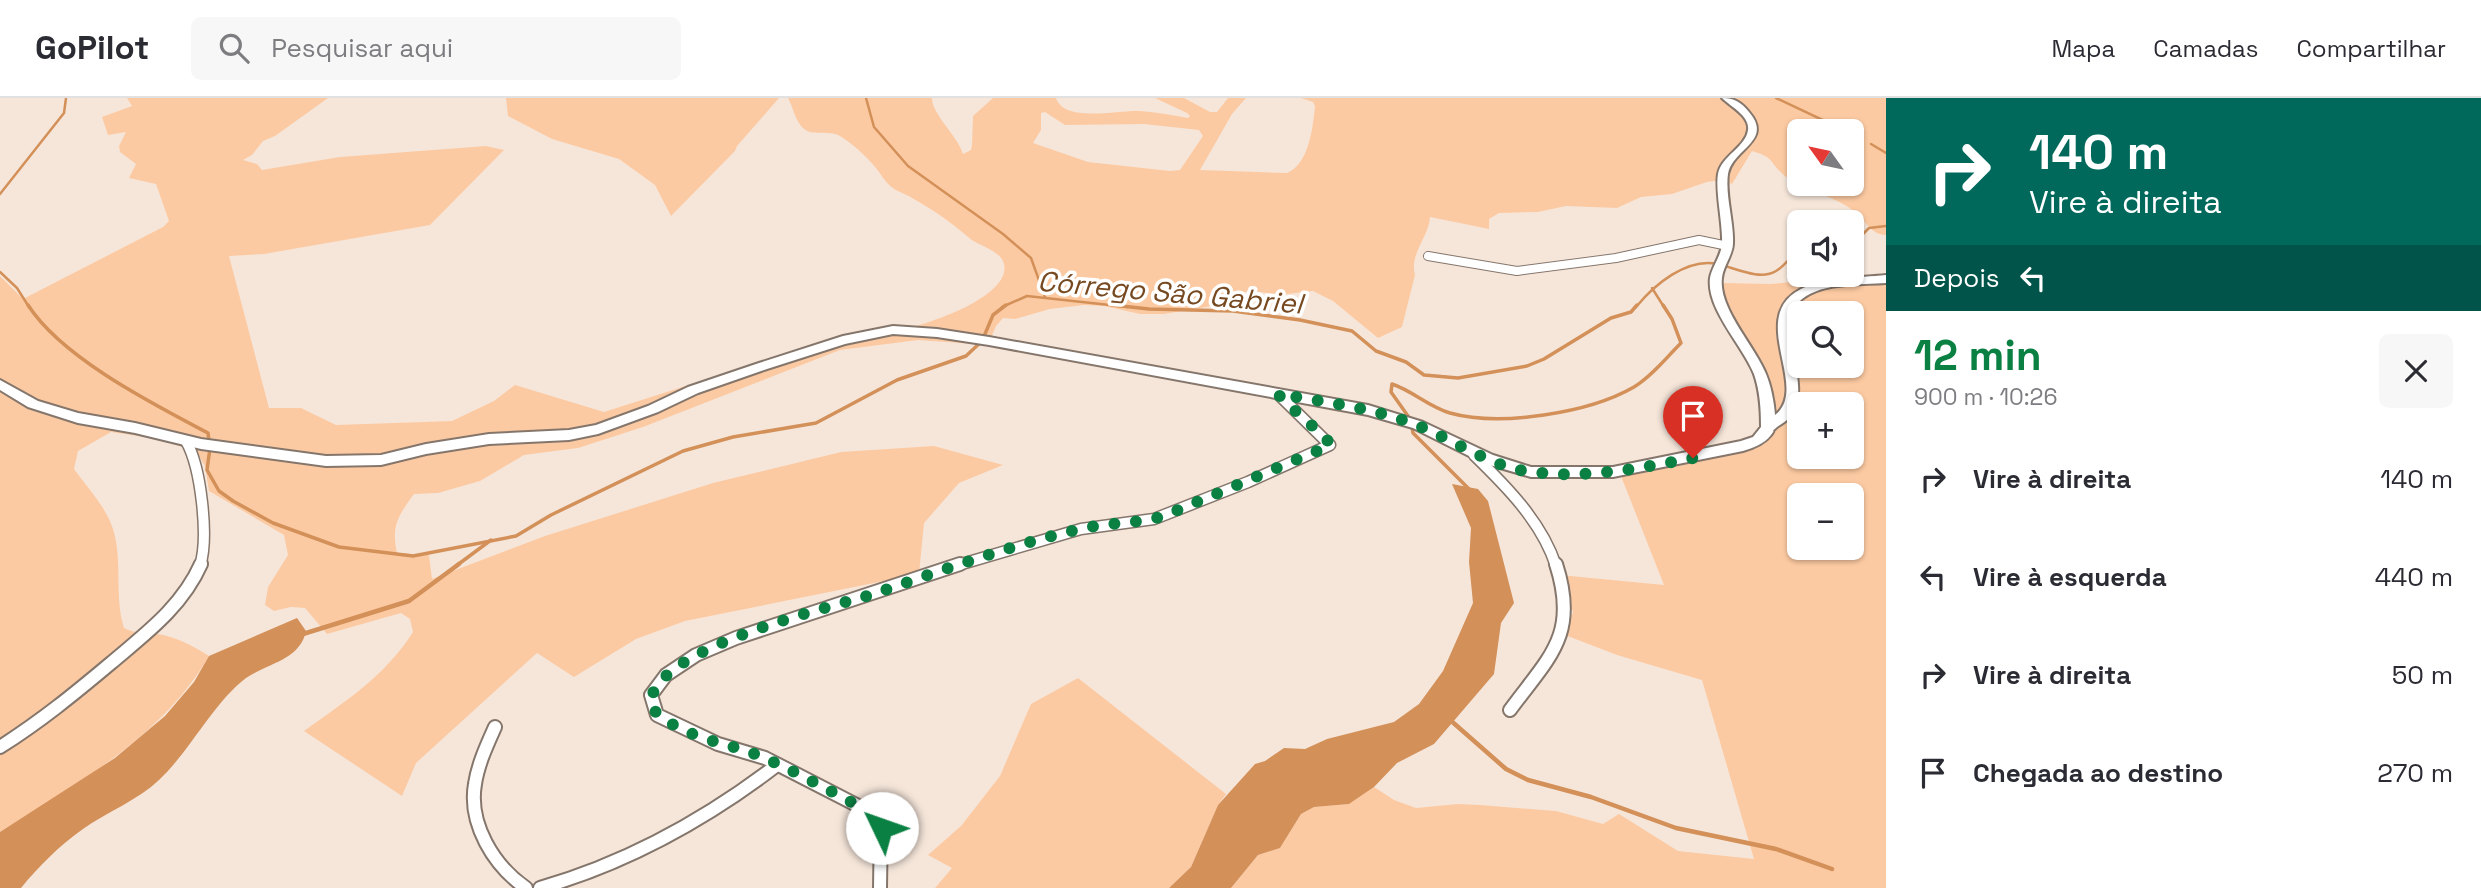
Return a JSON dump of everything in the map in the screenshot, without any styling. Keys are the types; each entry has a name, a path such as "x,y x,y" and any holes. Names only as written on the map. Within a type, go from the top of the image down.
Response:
{"street":[{"path":"1727,98 1741,108 1753,126 1752,136 1727,163 1723,173 1728,246 1716,278 1717,297 1760,374 1768,406 1768,427"},
{"path":"1428,256 1517,271 1616,258 1699,240 1728,246"},
{"path":"0,384 33,404 56,413 186,441 312,459 381,460 426,449 489,439 569,435 624,421 693,390 868,333 916,331 983,340 1392,416 1500,463 1531,472 1613,472 1743,446 1758,440 1768,427 1781,421 1790,408 1793,394 1784,322 1788,306 1808,290 1867,281 1886,281"},
{"path":"880,888 881,821 872,813 778,765 718,744 668,721 651,707 650,698 658,684 676,667 737,636 1056,535 1108,523 1151,520 1164,516 1331,445 1328,439 1301,418 1278,394"},
{"path":"0,747 46,718 159,622 177,605 191,582 202,559 205,543 195,456 186,441"},
{"path":"1467,448 1512,492 1532,520 1547,545 1566,599 1561,637 1510,710"},
{"path":"495,727 478,769 472,808 497,862 512,879 526,888"},
{"path":"540,888 585,874 635,852 702,816 778,765"}],"shaded area":[{"path":"127,98 328,98 275,136 263,141 252,155 243,160 257,164 262,170 340,157 486,146 504,150 430,225 264,254 229,256 269,408 301,408 336,425 452,421 494,401 515,385 604,412 849,334 863,336 913,327 969,305 990,292 1003,277 1003,261 1000,257 934,211 890,186 864,155 840,136 805,130 788,98 932,98 936,111 963,154 971,150 973,116 993,98 1056,98 1061,106 1080,113 1139,111 1188,118 1190,116 1187,113 1155,98 1184,98 1210,112 1217,112 1228,98 1246,98 1232,114 1200,170 1287,173 1300,162 1311,134 1315,106 1313,102 1301,98 1886,98 1886,235 1872,230 1864,221 1864,210 1852,210 1826,196 1864,196 1864,119 1787,119 1787,177 1769,159 1752,151 1732,184 1722,180 1707,182 1672,194 1641,197 1617,208 1566,206 1538,212 1499,213 1489,219 1489,229 1430,217 1415,260 1415,275 1402,327 1378,338 1333,301 1313,291 1278,295 1249,290 1224,304 1164,314 1140,314 1104,306 1084,305 1050,309 1015,319 1003,318 996,326 988,345 918,340 840,350 643,427 578,448 524,455 480,481 438,493 414,494 397,522 397,553 429,555 432,579 545,536 713,483 841,452 934,446 1003,465 959,483 924,523 919,574 685,621 636,639 574,677 537,653 416,763 402,796 304,731 364,687 390,662 413,632 410,619 401,613 327,634 305,608 291,607 274,611 265,605 268,587 288,555 284,535 209,491 205,466 196,451 152,438 111,432 78,451 74,469 101,505 113,529 118,553 119,604 124,628 170,637 209,656 190,685 143,735 88,777 0,832 0,276 23,299 163,227 169,221 156,184 129,178 136,164 120,152 119,146 126,132 108,135 102,117 132,106","holes":["1045,112 1065,125 1144,124 1199,130 1203,136 1180,170 1170,171 1088,162 1033,143 1041,130 1041,113"]},
{"path":"506,98 779,98 735,151 671,216 655,185 619,159 552,139 508,116"},
{"path":"1886,274 1886,888 1231,888 1258,855 1280,848 1301,814 1314,807 1349,804 1374,787 1394,800 1416,808 1458,804 1556,811 1603,824 1619,814 1678,851 1754,859 1702,680 1617,655 1565,635 1573,612 1560,575 1664,585 1619,471 1753,441 1764,432 1758,373 1720,286 1724,283 1787,283 1787,287 1864,287 1864,276"},
{"path":"1452,484 1478,489 1488,501 1514,603 1501,623 1494,674 1434,744 1397,763 1374,787 1349,804 1314,807 1301,814 1280,848 1258,855 1231,888 1169,888 1191,867 1218,805 1255,764 1265,761 1284,748 1305,749 1327,739 1394,722 1419,704 1443,671 1473,603 1469,562 1471,528"},
{"path":"297,618 306,631 303,641 290,655 246,678 234,688 159,780 142,794 74,836 21,888 0,888 0,832 115,758 165,716 194,682 209,656"},
{"path":"1078,678 1226,794 1218,805 1191,867 1169,888 935,888 952,868 928,855 961,826 1000,776 1031,704"}],"waterway":[{"path":"0,194 64,113 66,98"},
{"path":"866,98 874,127 908,166 1003,234 1031,258 1045,297"},
{"path":"1776,98 1821,119"},
{"path":"1871,144 1886,153"},
{"name":"Córrego São Gabriel","path":"1864,233 1869,228 1886,226"},
{"name":"Córrego São Gabriel","path":"1653,289 1672,275 1695,265 1718,264 1763,275 1776,271 1787,261"},
{"name":"Córrego São Gabriel","path":"0,272 17,288 29,307"},
{"name":"Córrego São Gabriel","path":"1636,307 1653,289"},
{"path":"1653,289 1664,307"},
{"name":"Córrego São Gabriel","path":"1005,306 1027,296 1128,307"},
{"name":"Córrego São Gabriel","path":"28,305 43,325 85,361 136,394 208,433 210,448 207,470 219,491 273,523 339,547 413,556 489,541"},
{"name":"Córrego São Gabriel","path":"1112,305 1149,309 1233,311 1300,320 1352,331 1376,351 1406,362 1424,375 1458,378 1527,366 1544,359 1611,318 1631,312 1637,305"},
{"path":"1408,416 1391,392 1392,384 1435,407 1470,417 1518,418 1544,415 1615,396 1647,378 1681,343 1672,319 1663,305"},
{"name":"Córrego São Gabriel","path":"489,541 516,536 551,515 683,451 733,437 816,423 897,380 966,356 982,341 993,315 1005,306"},
{"path":"1412,427 1413,433 1469,489"},
{"path":"456,566 489,541"},
{"path":"303,634 409,601 459,564"},
{"path":"1449,719 1506,769 1528,780 1591,797 1676,828 1776,849 1832,869"}],"route":[{"path":"882,828 881,821 872,813 765,758 718,744 657,715 651,707 650,698 658,684 676,667 727,640 1056,535 1108,523 1151,520 1164,516 1331,445 1328,439 1301,418 1278,394 1392,416 1444,436 1488,459 1531,472 1613,472 1693,458"}]}
